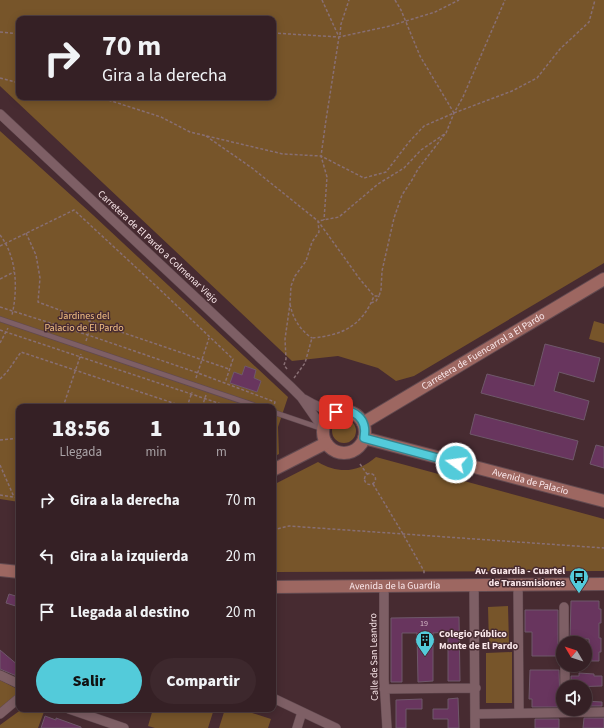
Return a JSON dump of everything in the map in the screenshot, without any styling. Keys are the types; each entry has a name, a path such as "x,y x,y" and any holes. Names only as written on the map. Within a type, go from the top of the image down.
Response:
{"street":[{"name":"Carretera de El Pardo a Colmenar Viejo","path":"0,114 301,397"},
{"name":"Carretera de Fuencarral a El Pardo","path":"363,423 604,279"},
{"path":"301,397 327,411 352,412 358,416 363,423 365,431 364,438 356,449 348,452 336,452 326,443 323,434 324,427 330,416 336,412"},
{"path":"301,397 317,420 324,427"},
{"name":"Avenida de Palacio","path":"364,438 604,501"},
{"path":"276,468 326,443"},
{"path":"0,570 16,572"},
{"path":"518,584 519,713"},
{"name":"Avenida de la Guardia","path":"276,587 604,584"},
{"path":"474,585 476,688 475,728"},
{"name":"Calle de San Leandro","path":"384,586 384,689 387,728"},
{"path":"564,607 564,636"},
{"path":"0,675 16,683"},
{"path":"384,689 476,688"},
{"path":"276,699 336,728"},
{"path":"0,714 16,701"},
{"path":"475,714 556,711"},
{"path":"75,712 106,725 124,728"},
{"path":"296,728 302,712"},
{"path":"592,712 604,712"}],"lane":[{"path":"0,319 250,404"},
{"path":"276,413 324,427"}],"path":[{"path":"322,0 339,37"},
{"path":"324,220 327,177 321,156 341,24 349,0"},
{"path":"395,0 406,21 420,56 454,113"},
{"path":"276,33 339,37 406,21 435,12 459,0"},
{"path":"371,302 376,301 381,290 382,271 394,218 402,195 418,169 446,133 505,0"},
{"path":"108,100 161,117 190,132 205,136 283,154 321,156 364,178 386,172 409,142 424,126 454,113 512,92 537,78 560,49 589,22 595,0"},
{"path":"0,32 16,34"},
{"path":"0,78 16,81"},
{"path":"318,221 339,217 378,184 404,168 421,150 446,133"},
{"path":"205,136 252,168 318,221 358,278 374,296 379,296"},
{"path":"0,246 74,210 233,359 225,383"},
{"path":"287,370 284,365 286,359 285,339 290,304 290,286 306,261 312,242 319,232 318,221"},
{"path":"26,233 36,255 40,278 38,302 230,370"},
{"path":"0,235 11,258 16,279 13,311 6,332 0,343"},
{"path":"0,279 14,272"},
{"path":"290,304 292,315 302,332 312,338 326,337 347,330 362,319 374,296"},
{"path":"0,306 198,373 275,402 274,404"},
{"path":"64,404 92,322"},
{"path":"0,330 220,404"},
{"path":"187,404 210,338"},
{"path":"290,375 293,380 305,363 312,338"},
{"path":"0,380 22,352 177,404"},
{"path":"0,440 16,438"},
{"path":"360,464 367,474"},
{"path":"0,465 14,497"},
{"path":"367,474 371,473 375,476 376,480 373,484"},
{"path":"367,474 364,478 365,482 368,485 373,484"},
{"path":"373,484 424,571 424,585"},
{"path":"0,495 14,497"},
{"path":"276,529 289,526 604,548"}],"green space":[{"path":"0,0 604,0 604,263 414,376 396,381 378,368 338,356 292,361 0,86"},
{"name":"Jardines del Palacio de El Pardo","path":"0,131 93,215 288,397 278,427 279,454 276,456 276,404 16,404 16,502 0,499"},
{"path":"594,321 604,324 604,343 589,339"},
{"path":"344,419 353,422 356,431 353,440 344,443 335,440 332,431 335,422"},
{"path":"376,457 604,519 604,571 276,572 276,483 318,462 333,469 348,470 355,469"},
{"path":"508,606 509,644 489,644 488,607"},
{"path":"512,652 512,703 486,703 486,653"},
{"path":"0,680 16,688 16,696 0,708"},
{"path":"18,712 44,712 38,728 0,728 0,725"},
{"path":"152,712 213,712 208,728 155,728 148,726"},
{"path":"224,712 249,712 271,719 268,728 219,728"}],"building":[{"path":"545,344 600,358 594,382 559,372 554,391 589,401 584,420 481,393 487,374 534,386"},
{"path":"245,366 256,370 254,378 261,381 257,392 230,383 234,372 242,375"},
{"path":"475,414 578,441 573,460 470,434"},
{"path":"596,445 604,447 604,468 590,464"},
{"path":"9,594 16,596 16,606 6,603"},
{"path":"571,601 599,601 599,609 601,609 599,638 601,638 601,652 599,652 599,661 592,661 592,636 570,636"},
{"path":"525,610 558,610 556,656 532,656 532,632 525,632"},
{"name":"Colegio Público Monte de El Pardo","path":"459,617 460,681 448,681 448,632 433,633 433,681 418,682 417,633 402,633 402,682 391,682 391,618"},
{"path":"0,650 16,663 16,676 0,669"},
{"path":"530,670 556,670 556,672 559,672 559,680 556,680 556,707 532,707 532,699 529,699"},
{"path":"579,673 602,676 602,686 592,686 592,680 571,680 571,676 579,676"},
{"path":"458,698 459,728 448,728 448,719 433,719 433,709 448,709 448,699"},
{"path":"422,699 422,709 406,709 406,728 396,728 396,700"},
{"path":"592,701 602,702 602,706 592,706"},
{"path":"45,716 56,720 56,718 81,728 41,728"},
{"path":"584,718 604,718 604,728 583,728"},
{"path":"535,719 559,719 559,728 535,728"}],"place":[{"name":"Av. Guardia - Cuartel de Transmisiones","path":"579,594"},
{"name":"Colegio Público Monte de El Pardo","path":"425,657"}],"route":[{"path":"336,412 348,411 358,416 365,427 364,438 456,463"}]}
